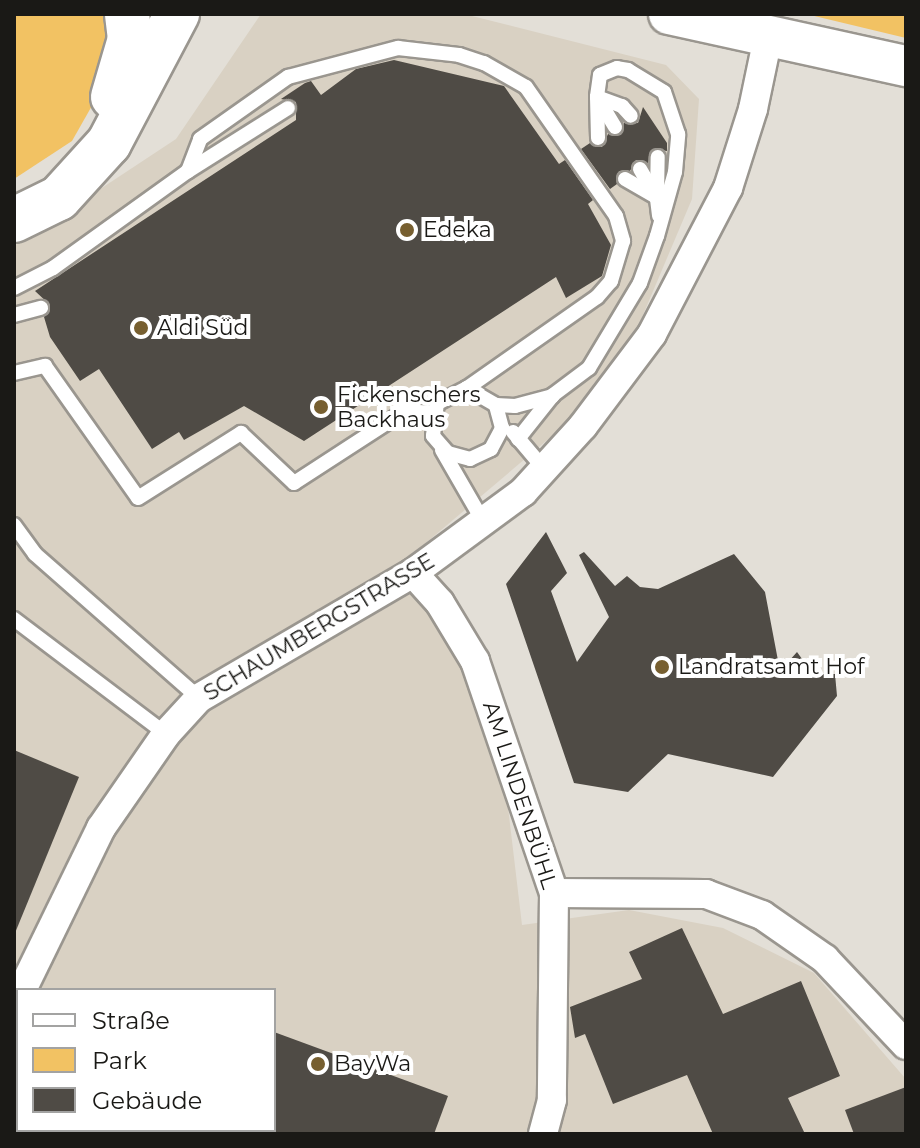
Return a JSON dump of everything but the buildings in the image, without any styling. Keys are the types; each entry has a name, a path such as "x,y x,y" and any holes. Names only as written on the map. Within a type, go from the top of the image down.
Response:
{"highway":[{"path":"14,220 59,198 109,143 177,14"},
{"path":"14,204 52,181 96,132 113,97 130,22"}],"main road":[{"path":"669,14 906,66"}],"street":[{"name":"SCHAUMBERGSTRASSE","path":"23,988 101,828 166,734 199,698 413,573 546,471 652,334 687,272 728,188 753,109 768,37"},
{"name":"AM LINDENBÜHL","path":"413,573 440,603 475,661 554,893 552,1100 543,1134"},
{"path":"554,893 706,894 762,915 825,959 906,1045"}],"lane":[{"path":"188,171 200,139 288,77 398,48 429,49 484,63 526,87 616,216 623,241 621,261 597,297 467,388 445,395 433,413 433,436 483,521"},
{"path":"518,439 553,395 589,368 617,325 657,236 677,152 671,104 652,80 617,68 600,75 598,138"},
{"path":"597,97 622,106 631,116"},
{"path":"597,97 615,127"},
{"path":"14,288 53,268 188,171 288,108"},
{"path":"657,236 658,157"},
{"path":"640,169 657,199"},
{"path":"625,179 657,199"},
{"path":"14,315 41,308"},
{"path":"14,373 45,366 138,498 241,433 294,483 405,411 433,413"},
{"path":"467,388 499,410 518,439 546,471"},
{"path":"499,410 553,395"},
{"path":"440,446 458,458 481,455 498,439 499,410"},
{"path":"14,525 35,554 199,698"},
{"path":"14,619 166,734"}],"shaded area":[{"path":"261,14 464,14 666,65 699,99 692,199 637,329 571,420 401,564 463,665 505,782 522,925 629,910 723,928 814,973 905,1078 906,1134 14,1134 14,246 176,139"}],"green space":[{"path":"14,14 110,14 106,81 72,141 14,179"},
{"path":"806,14 906,14 906,38"}],"place":[{"name":"Edeka","path":"407,230"},
{"name":"Aldi Süd","path":"141,328"},
{"name":"Fickenschers Backhaus","path":"321,407"},
{"name":"Landratsamt Hof","path":"662,667"},
{"name":"BayWa","path":"318,1064"}]}
